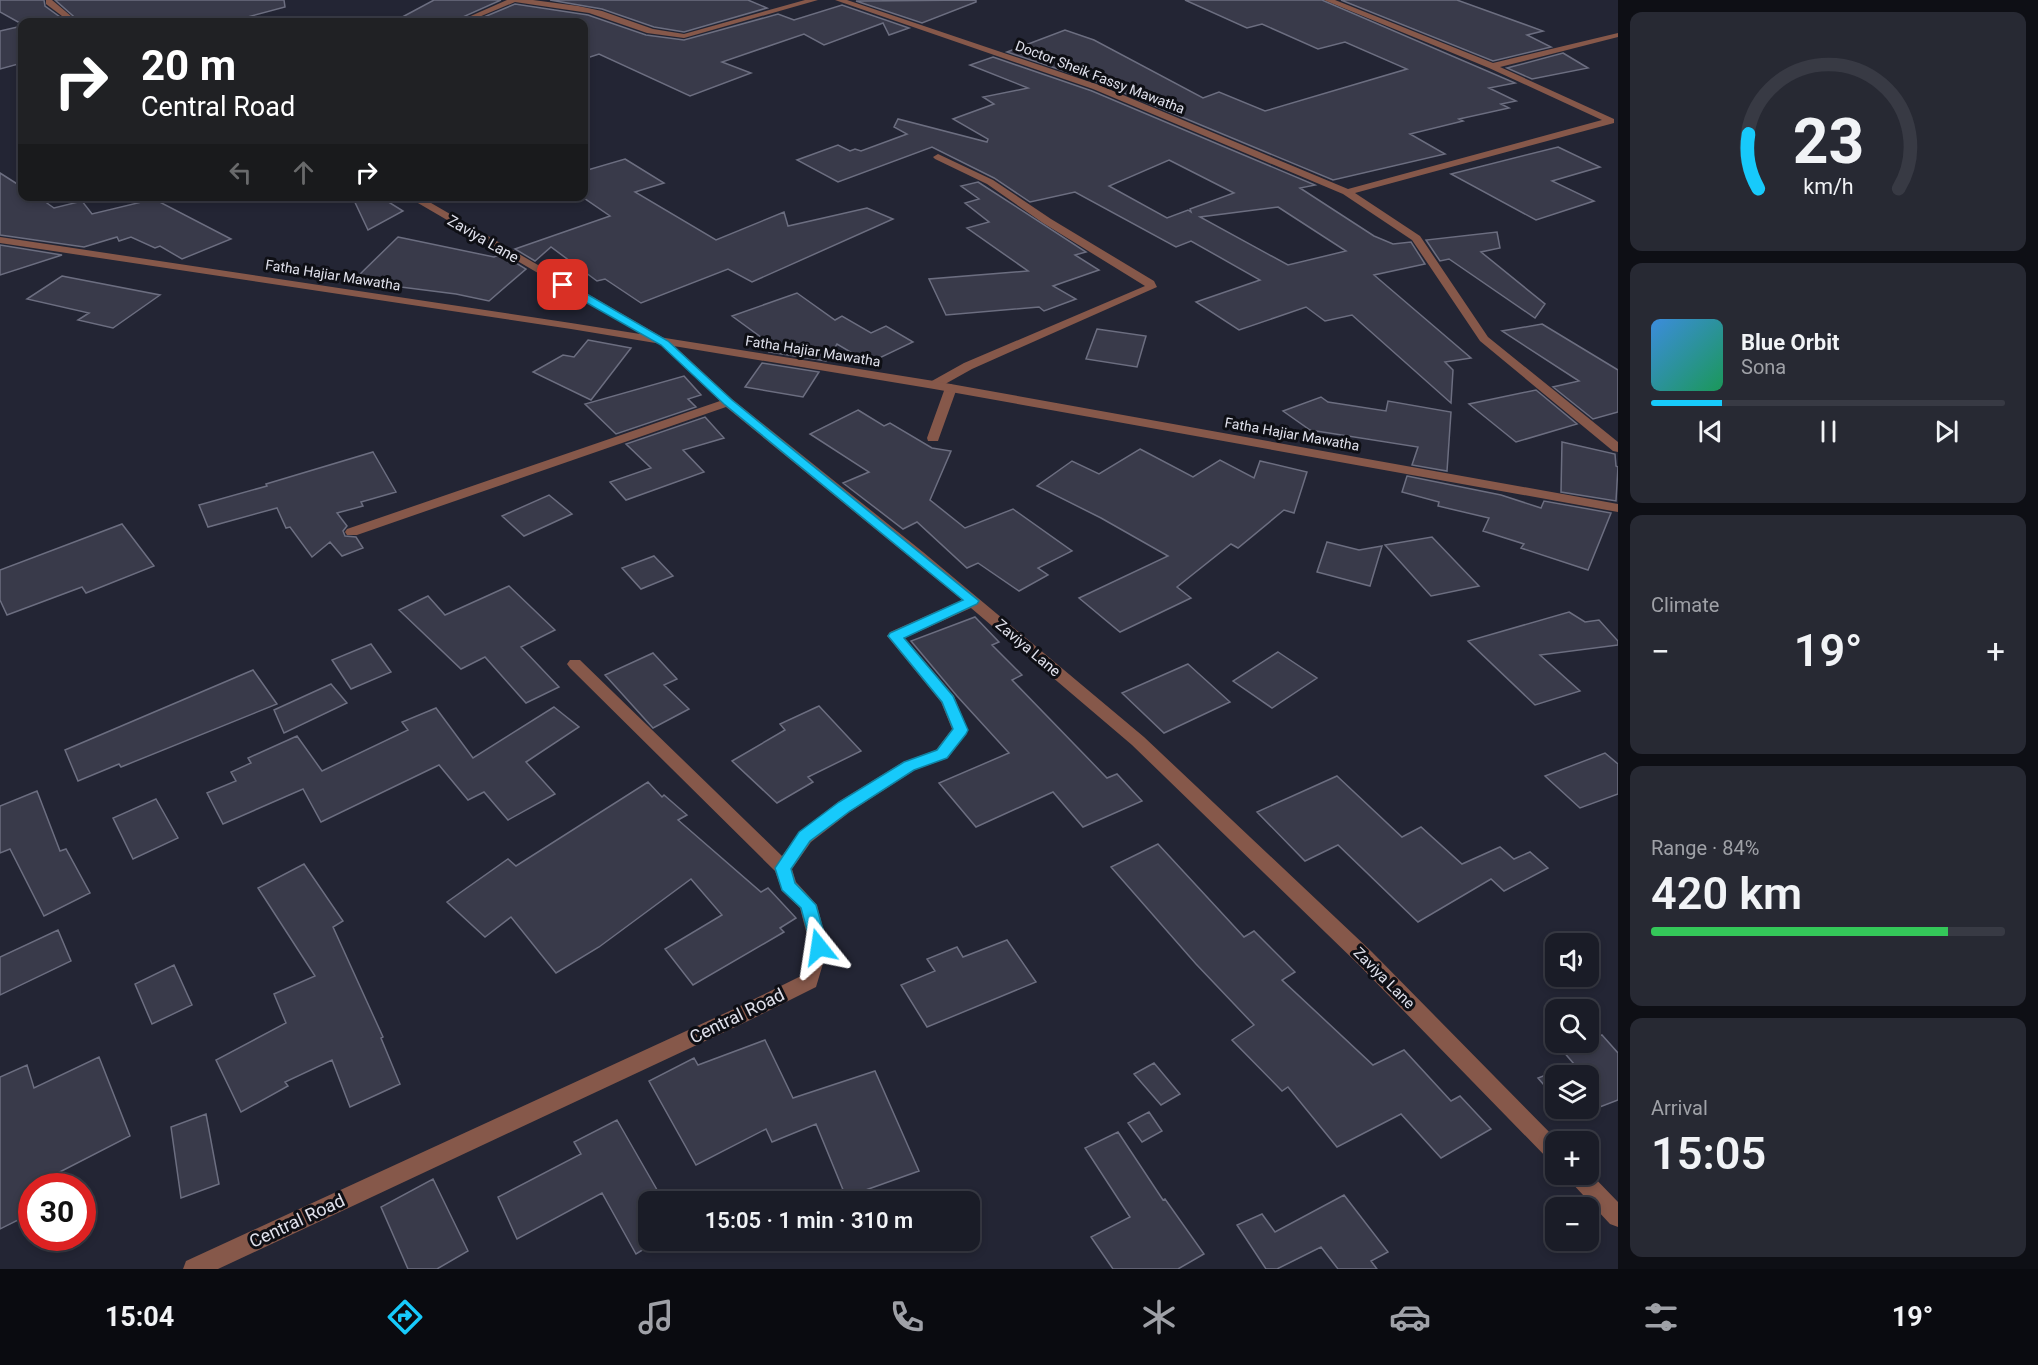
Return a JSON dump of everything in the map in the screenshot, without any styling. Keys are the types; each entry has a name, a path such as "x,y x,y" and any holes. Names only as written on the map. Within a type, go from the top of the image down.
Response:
{"street":[{"path":"471,18 514,0 599,14 647,32 666,36 684,36 814,0"},
{"name":"Doctor Sheik Fassy Mawatha","path":"839,0 1096,87 1347,192 1416,238 1484,339 1618,448"},
{"path":"1328,0 1492,66 1615,120"},
{"path":"49,2 69,18"},
{"path":"1492,66 1618,35"},
{"path":"1347,192 1615,120"},
{"path":"934,385 968,366 1151,287 1150,283 1126,267 1047,221 990,182 938,157"},
{"name":"Zaviya Lane","path":"420,201 665,343 728,402 973,601 1138,741 1365,958 1545,1142"},
{"name":"Fatha Hajiar Mawatha","path":"0,240 560,325 934,385 1618,508"},
{"path":"933,438 951,388"},
{"path":"352,532 728,402"},
{"path":"783,868 805,837 844,807 909,766 942,754 960,730 948,700 895,636 973,601"},
{"name":"Central Road","path":"194,1269 809,981 819,947 808,905 788,886 783,868 574,664"},
{"path":"1587,1185 1618,1217"}],"building":[{"path":"0,0 44,0 45,6 62,18 18,18 18,22 0,12"},
{"path":"55,0 284,0 285,7 244,18 75,18"},
{"path":"434,0 501,0 460,18 400,18"},
{"path":"550,0 748,0 767,8 684,32 654,27 602,9"},
{"path":"976,0 976,2 922,23 856,1"},
{"path":"1185,0 1322,0 1515,83 1489,88 1516,101 1501,104 1509,108 1459,119 1463,121 1410,134 1445,154 1333,180 1100,83 1007,52 1065,30 1094,40 1203,98 1219,92 1265,111 1407,69 1345,42 1318,49 1262,24 1247,28"},
{"path":"1341,0 1457,0 1543,31 1527,35 1551,47 1493,61"},
{"path":"515,4 588,15 646,35 684,40 778,14 794,20 842,5 909,28 889,35 883,23 824,45 804,34 722,62 751,73 690,96 599,54 588,58 588,18 482,18"},
{"path":"18,27 18,64 0,69 0,31"},
{"path":"1563,53 1588,68 1532,79 1507,68"},
{"path":"993,57 1092,91 1315,185 1300,188 1374,236 1393,244 1411,242 1425,264 1374,275 1471,358 1445,362 1453,370 1451,403 1352,315 1325,321 1306,307 1239,330 1196,302 1260,280 1191,241 1176,247 1075,192 1030,202 994,178 932,147 838,182 797,160 838,145 850,151 855,149 861,151 907,134 894,127 898,119 987,142 988,139 953,119 994,104 983,97 1028,88 970,65","holes":["1169,160 1234,193 1190,209 1191,212 1188,210 1167,218 1109,186","1278,207 1346,251 1288,265 1200,217"]},
{"path":"1558,147 1600,167 1552,181 1594,201 1536,220 1451,174"},
{"path":"625,159 664,183 635,192 716,240 784,212 788,226 867,208 893,219 752,282 728,269 641,303 605,279 597,281 551,247 535,261 515,249 610,216 588,201 588,170"},
{"path":"0,173 18,184 18,201 44,201 54,208 82,201 92,214 146,201 158,201 231,239 182,259 160,246 155,248 131,237 119,241 117,237 84,247 0,235"},
{"path":"978,182 1086,252 1075,255 1099,270 1053,286 1076,299 1044,311 1039,307 946,315 929,279 1028,271 967,228 989,222 965,203 979,199 961,186"},
{"path":"354,201 387,201 403,211 368,230"},
{"path":"1497,232 1500,248 1481,252 1545,304 1535,318 1449,259 1440,261 1426,240"},
{"path":"398,237 494,257 501,254 526,269 489,301 456,294 353,281"},
{"path":"0,245 62,255 0,275"},
{"path":"62,276 160,295 113,328 78,320 89,313 27,299"},
{"path":"797,293 835,320 842,316 871,333 886,326 913,342 869,363 837,344 826,361 769,352 773,346 732,316"},
{"path":"1542,324 1618,370 1618,412 1593,419 1553,387 1579,381 1502,331"},
{"path":"1097,329 1146,336 1137,367 1086,359"},
{"path":"588,340 631,348 591,400 533,372 563,355 574,357"},
{"path":"762,363 819,372 803,397 745,387"},
{"path":"684,376 701,395 688,399 696,407 616,434 585,404"},
{"path":"1536,390 1577,424 1516,442 1469,404"},
{"path":"1321,397 1328,402 1386,411 1388,401 1451,412 1447,471 1412,465 1418,447 1310,430 1283,411"},
{"path":"858,410 884,426 890,423 932,448 951,451 930,500 965,528 1013,509 1072,551 1038,568 1048,575 1019,591 978,563 967,568 917,522 903,529 843,483 869,472 810,434"},
{"path":"705,417 724,438 683,450 704,472 626,500 610,482 651,468 626,444"},
{"path":"1562,442 1615,454 1618,467 1616,501 1561,492"},
{"path":"1140,449 1193,477 1220,460 1254,478 1260,461 1307,472 1294,513 1284,510 1238,548 1231,544 1177,587 1191,598 1120,632 1079,598 1168,556 1101,518 1037,486 1072,461 1099,474"},
{"path":"373,452 396,492 361,502 363,506 337,513 347,526 343,531 345,536 356,537 363,548 342,556 330,542 312,557 290,527 286,528 277,508 208,527 199,505 267,486 266,484"},
{"path":"1407,476 1501,495 1541,508 1544,501 1611,513 1588,570 1521,548 1524,544 1483,531 1489,518 1438,506 1439,502 1402,492"},
{"path":"549,495 572,514 524,536 502,516"},
{"path":"122,524 154,566 86,593 82,587 7,615 0,600 0,570"},
{"path":"1432,537 1479,586 1431,596 1385,545"},
{"path":"1327,542 1359,550 1382,546 1370,586 1317,572"},
{"path":"654,556 673,576 641,589 622,568"},
{"path":"509,586 555,630 521,647 559,687 526,703 485,657 461,669 399,610 428,596 445,615"},
{"path":"1569,612 1585,622 1599,620 1618,641 1618,645 1540,655 1580,691 1535,705 1468,641"},
{"path":"975,617 999,642 992,645 1022,675 1012,680 1107,778 1117,774 1142,801 1083,827 1053,792 976,827 939,783 1009,753 911,641"},
{"path":"371,644 391,672 351,689 332,660"},
{"path":"1278,652 1317,678 1272,708 1233,681"},
{"path":"653,653 677,679 664,685 689,709 653,728 605,675"},
{"path":"1188,664 1230,702 1164,733 1122,693"},
{"path":"253,670 277,704 121,767 119,764 78,781 65,750"},
{"path":"331,684 347,703 284,733 274,710"},
{"path":"819,706 861,751 808,777 813,782 777,803 732,761 785,730 780,724"},
{"path":"554,707 579,727 526,762 555,794 508,820 484,792 468,800 439,765 321,822 303,789 223,824 207,793 236,781 231,772 251,763 248,758 297,736 322,771 408,730 402,722 436,708 473,758"},
{"path":"1605,753 1618,764 1618,794 1580,808 1545,776"},
{"path":"1337,776 1402,837 1421,827 1462,864 1500,847 1514,859 1530,852 1548,868 1504,891 1491,879 1418,922 1338,845 1305,861 1257,812"},
{"path":"648,782 662,797 664,795 687,815 678,820 761,892 768,888 796,918 780,928 784,932 693,985 665,949 722,915 691,879 599,947 556,973 511,917 485,937 447,902 508,859 516,866"},
{"path":"37,791 60,851 66,849 90,893 44,916 10,849 0,853 0,806"},
{"path":"156,799 178,838 133,859 113,818"},
{"path":"1158,844 1244,937 1254,931 1295,972 1282,980 1373,1065 1404,1050 1451,1101 1460,1096 1491,1129 1441,1158 1401,1114 1337,1147 1288,1087 1282,1091 1232,1040 1254,1025 1196,964 1111,867"},
{"path":"304,864 343,921 333,927 383,1037 381,1038 400,1084 350,1107 332,1060 285,1082 288,1086 241,1112 216,1060 286,1023 274,994 315,976 258,888"},
{"path":"58,930 71,961 0,995 0,957"},
{"path":"1007,940 1036,982 927,1027 901,985 935,971 927,959 957,947 963,957"},
{"path":"174,965 192,1005 152,1024 135,984"},
{"path":"1602,1035 1618,1053 1618,1100 1599,1107 1599,1065 1571,1065 1574,1064 1565,1053 1599,1053 1599,1036"},
{"path":"765,1040 793,1098 875,1071 919,1171 863,1191 844,1191 816,1124 772,1142 766,1129 696,1165 649,1081 694,1058 698,1065"},
{"path":"99,1057 130,1136 58,1173 18,1173 18,1220 0,1229 0,1077 27,1065 34,1088"},
{"path":"1154,1063 1180,1094 1161,1105 1134,1074"},
{"path":"1545,1075 1545,1086 1538,1078"},
{"path":"1149,1112 1162,1131 1142,1142 1128,1123"},
{"path":"206,1114 219,1184 181,1198 171,1127"},
{"path":"617,1120 658,1191 638,1191 638,1251 641,1251 636,1254 602,1193 517,1239 498,1197 581,1154 574,1142"},
{"path":"1118,1132 1163,1200 1165,1199 1204,1254 1178,1269 1113,1269 1091,1237 1130,1217 1085,1148"},
{"path":"433,1179 468,1251 437,1269 408,1269 381,1207"},
{"path":"1344,1195 1388,1252 1371,1261 1377,1269 1338,1269 1321,1247 1277,1269 1266,1269 1237,1225 1262,1214 1275,1232"}],"route":[{"path":"563,285 665,343 728,402 973,601 895,636 948,700 960,730 942,754 909,766 844,807 805,837 783,868 788,886 808,905 819,947"}]}
